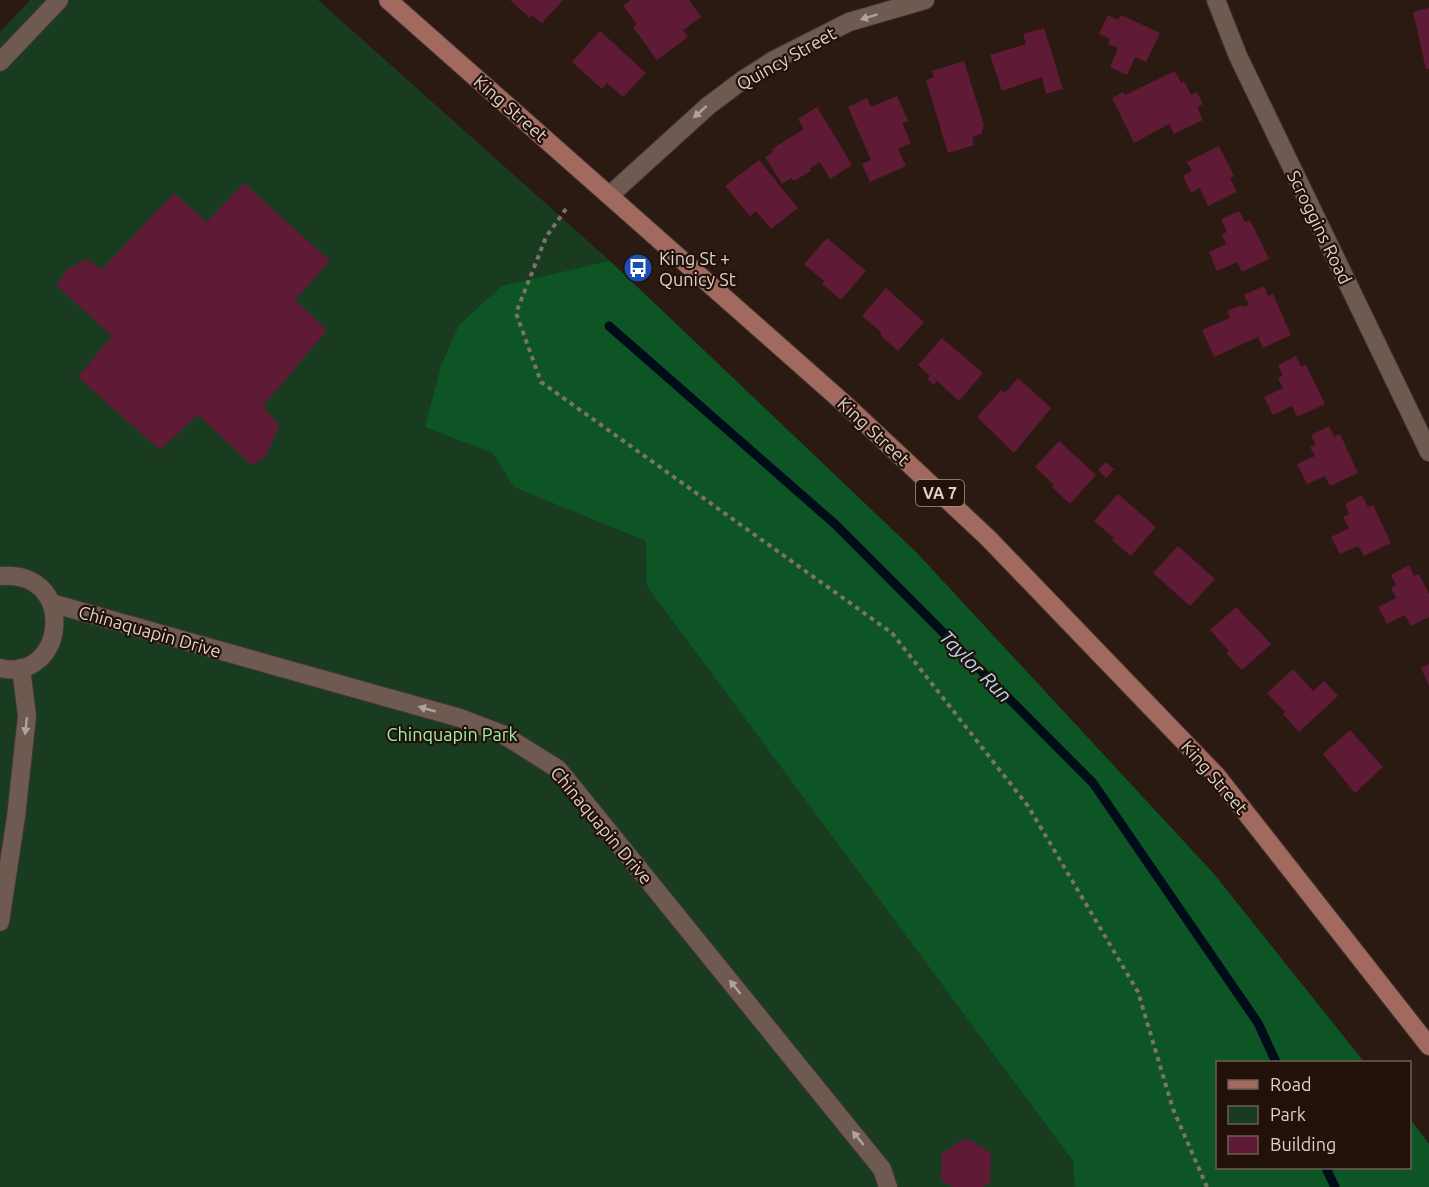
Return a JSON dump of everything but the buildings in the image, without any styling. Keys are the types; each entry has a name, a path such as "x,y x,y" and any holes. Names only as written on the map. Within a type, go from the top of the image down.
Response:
{"main road":[{"name":"King Street","path":"388,0 846,405 980,530 1217,776 1429,1046"}],"street":[{"path":"0,62 59,0"},
{"name":"Scroggins Road","path":"1216,0 1238,56 1429,452"},
{"name":"Quincy Street","path":"610,195 708,105 744,79 774,60 849,22 916,1"},
{"path":"0,573 30,580 42,590 51,603"},
{"name":"Chinaquapin Drive","path":"21,668 38,659 51,644 55,623 51,603"},
{"name":"Chinaquapin Drive","path":"51,603 460,718 502,734 558,769 882,1169 888,1187"},
{"path":"0,668 6,670 21,668 27,716 16,817 0,922"}],"path":[{"path":"566,209 546,237 516,313 541,382 892,633 1028,806 1138,992 1173,1109 1207,1187"}],"green space":[{"name":"Chinquapin Park","path":"30,0 318,0 610,261 917,553 1214,874 1363,1061 1216,1061 1216,1169 1411,1169 1411,1120 1429,1144 1429,1187 0,1187 0,32"},
{"path":"610,261 917,553 1214,874 1363,1061 1216,1061 1216,1169 1411,1169 1411,1120 1429,1144 1429,1187 1075,1187 1073,1161 647,586 646,541 514,487 493,453 425,427 441,366 459,325 502,286"}],"waterway":[{"name":"Taylor Run","path":"609,326 836,525 1093,783 1258,1023 1276,1061"},
{"name":"Taylor Run","path":"1326,1169 1335,1187"}],"place":[{"name":"King St + Qunicy St","path":"638,268"}]}
